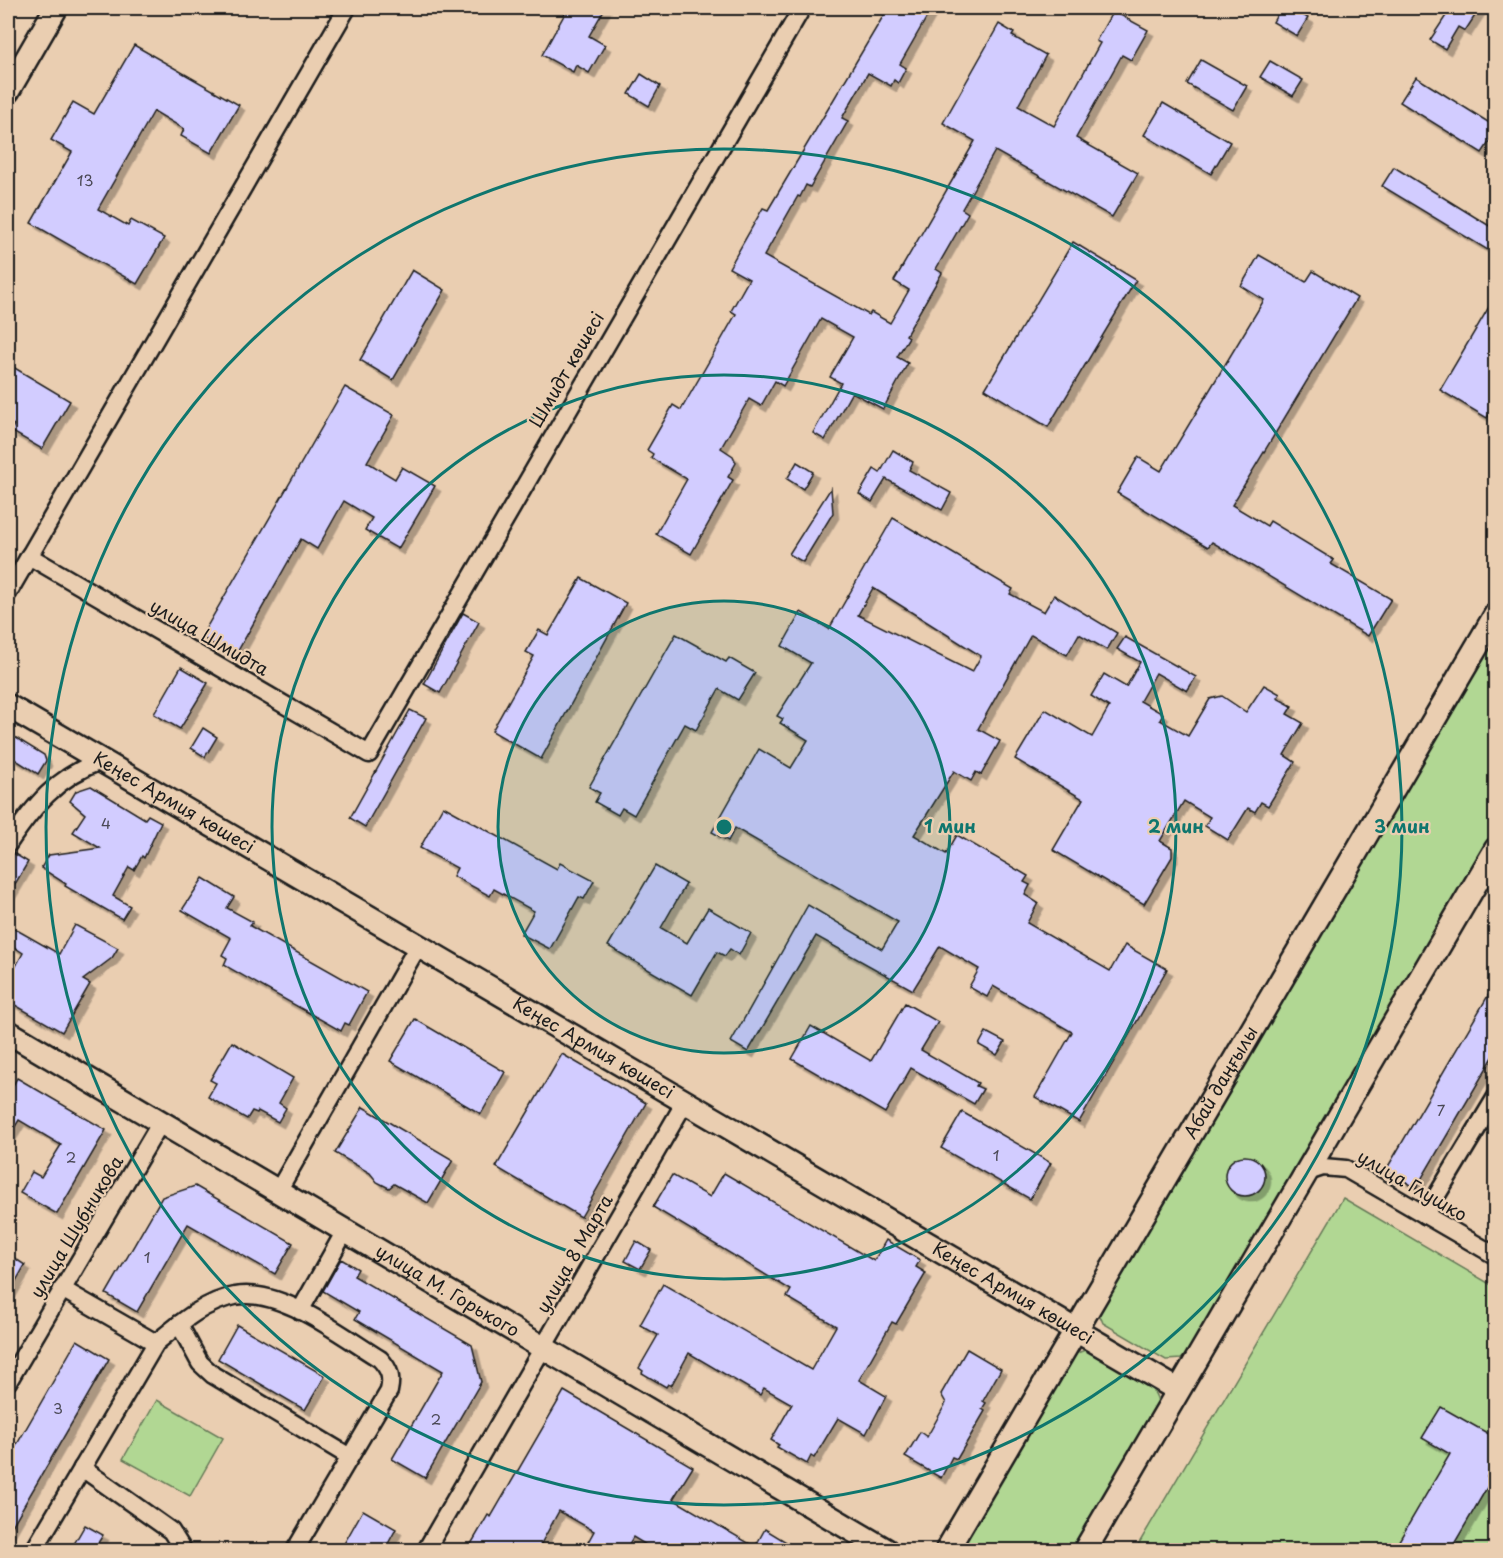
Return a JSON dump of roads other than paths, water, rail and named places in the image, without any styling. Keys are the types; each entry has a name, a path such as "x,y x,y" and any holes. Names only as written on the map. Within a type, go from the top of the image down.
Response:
{"main road":[{"path":"8,91 56,8"},
{"name":"Абай даңғылы","path":"947,1551 1496,614"},
{"name":"Кеңес Армия көшесі","path":"8,706 1178,1390"},
{"path":"1085,1551 1496,849"},
{"name":"улица М. Горького","path":"8,1032 886,1551"}],"street":[{"path":"8,593 347,8"},
{"name":"Шмидт көшесі","path":"369,754 802,8"},
{"name":"улица Шмидта","path":"29,556 369,754"},
{"path":"8,844 32,809 47,792 67,776 101,761"},
{"path":"278,1191 418,946"},
{"path":"1425,1215 1496,1097"},
{"name":"улица 8 Марта","path":"426,1551 685,1102"},
{"name":"улица Шубникова","path":"8,1382 161,1122"},
{"name":"улица Глушко","path":"1305,1173 1323,1167 1346,1169 1496,1256"},
{"path":"300,1311 345,1231"},
{"path":"62,1289 156,1343"},
{"path":"36,1550 156,1343 179,1324 204,1308 234,1296 259,1295 283,1302 380,1359 389,1369 391,1380 389,1391 295,1551"},
{"path":"179,1324 200,1363 213,1376 350,1457"},
{"path":"82,1468 171,1531 183,1551"}]}
